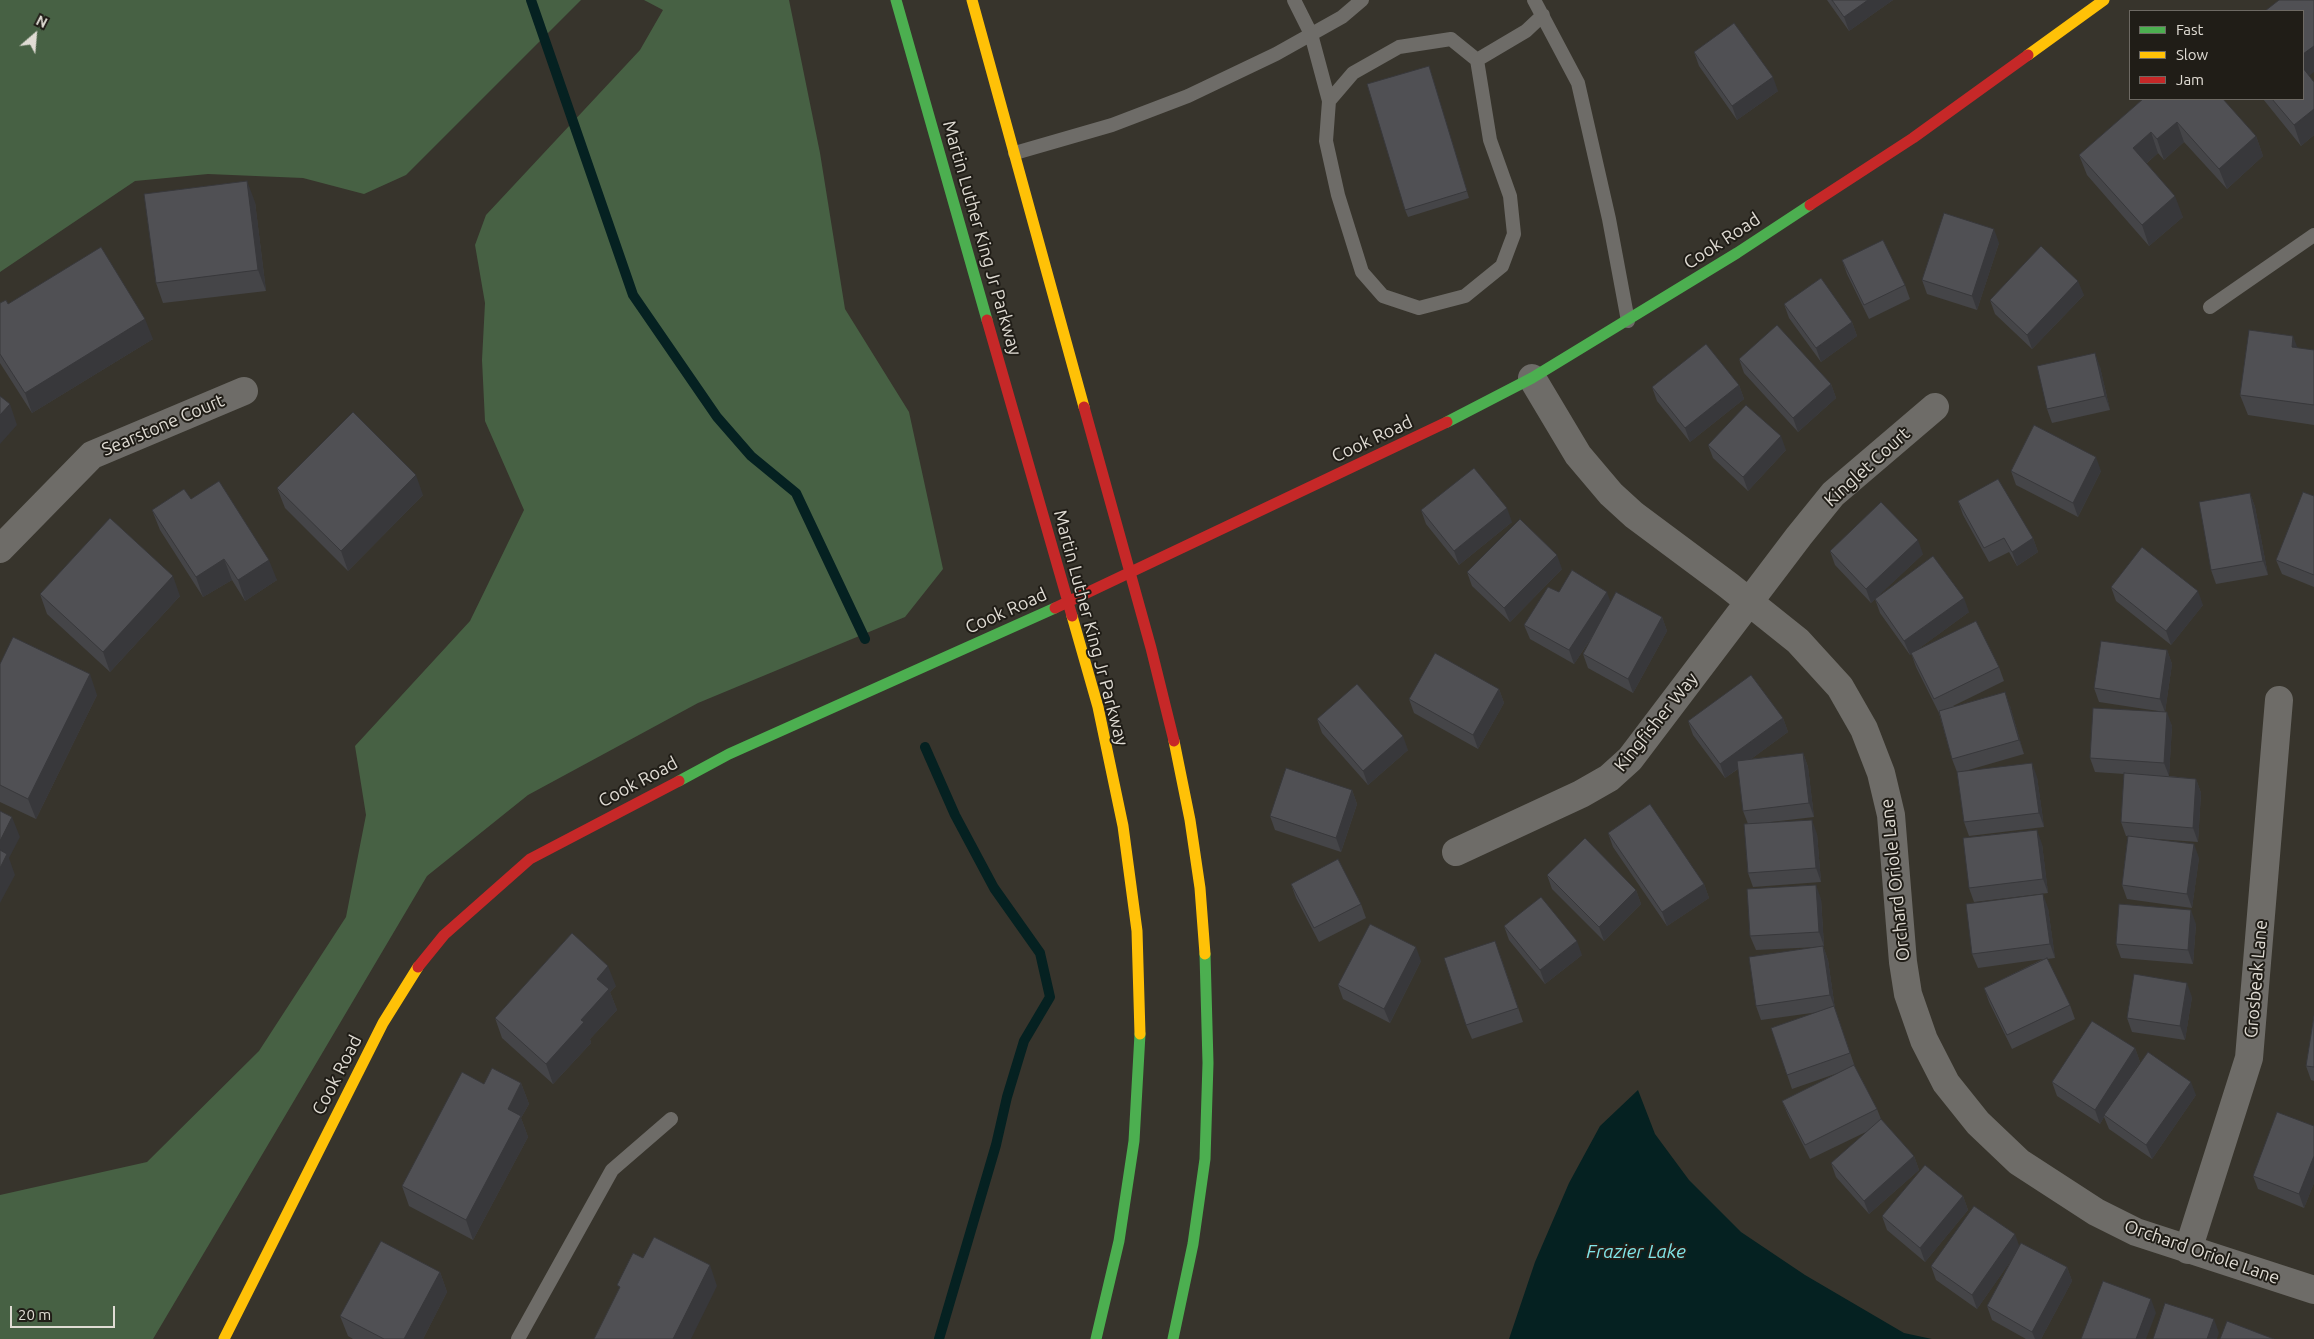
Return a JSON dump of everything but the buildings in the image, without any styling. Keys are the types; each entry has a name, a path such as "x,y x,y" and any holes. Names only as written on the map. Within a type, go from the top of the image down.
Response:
{"main road":[{"name":"Martin Luther King Jr Parkway","path":"896,0 1098,706 1123,826 1137,931 1140,1029 1134,1141 1119,1241 1096,1339"},
{"path":"972,0 1170,720 1190,820 1200,888 1206,970 1208,1063 1206,1159 1193,1244 1174,1339"},
{"name":"Cook Road","path":"224,1339 383,1023 415,971 444,935 530,860 729,754 1130,574 1407,443 1532,378 1628,321 1913,138 2104,0"}],"street":[{"name":"Orchard Oriole Lane","path":"1532,378 1578,455 1611,494 1634,515 1750,602 1798,641 1840,687 1867,738 1882,773 1891,815 1903,962 1908,994 1924,1040 1946,1083 1978,1123 2020,1162 2096,1212 2136,1232 2314,1290"},
{"name":"Searstone Court","path":"0,549 92,455 244,391"},
{"name":"Kinglet Court","path":"1750,602 1799,536 1834,494 1934,407"},
{"name":"Kingfisher Way","path":"1456,852 1581,794 1609,778 1630,759 1750,602"},
{"name":"Grosbeak Lane","path":"2188,1250 2249,1058 2279,700"}],"lane":[{"path":"1294,0 1311,34 1329,101 1326,141 1338,195 1362,272 1383,296 1419,308 1465,296 1502,266 1514,234 1510,196 1490,140 1477,60 1451,39 1400,47 1353,73 1329,101"},
{"path":"1014,153 1112,125 1188,96 1276,54 1342,17 1362,0"},
{"path":"1534,0 1578,83 1609,219 1628,321"},
{"path":"1477,60 1526,31 1543,15"},
{"path":"2210,306 2314,235"},
{"path":"518,1339 612,1170 672,1119"}],"green space":[{"path":"0,0 581,0 406,175 364,194 303,178 208,174 135,181 0,272"},
{"path":"644,0 789,0 820,153 845,309 909,412 943,569 905,617 698,703 528,795 427,876 153,1339 0,1339 0,1195 147,1162 259,1051 346,917 366,815 355,746 470,621 524,510 485,421 482,360 485,303 475,245 486,215 640,50 663,10"}],"water":[{"name":"Frazier Lake","path":"1638,1090 1655,1134 1689,1180 1741,1232 1805,1275 1904,1333 1932,1339 1509,1339 1535,1262 1569,1183 1600,1126"}],"waterway":[{"path":"531,0 633,295 717,417 751,456 796,493 865,639"},
{"path":"925,747 955,815 994,888 1040,953 1050,997 1024,1041 1007,1097 996,1145 939,1339"}],"traffic: fast":[{"path":"896,0 987,320"},
{"path":"1447,422 1532,378 1737,253 1810,205"},
{"path":"679,781 729,754 1055,608"},
{"path":"1173,1339 1193,1244 1205,1159 1208,1063 1205,954"},
{"path":"1096,1339 1119,1241 1134,1141 1140,1034"}],"traffic: slow":[{"path":"972,0 1084,407"},
{"path":"2028,55 2104,0"},
{"path":"1072,616 1098,707 1123,826 1137,931 1140,1034"},
{"path":"1174,741 1190,820 1200,888 1205,954"},
{"path":"224,1339 383,1023 418,967"}],"traffic: jam":[{"path":"1810,205 1913,138 2028,55"},
{"path":"987,320 1072,616"},
{"path":"1084,407 1151,648 1174,741"},
{"path":"1055,608 1447,422"},
{"path":"418,967 444,935 530,859 679,781"}]}
